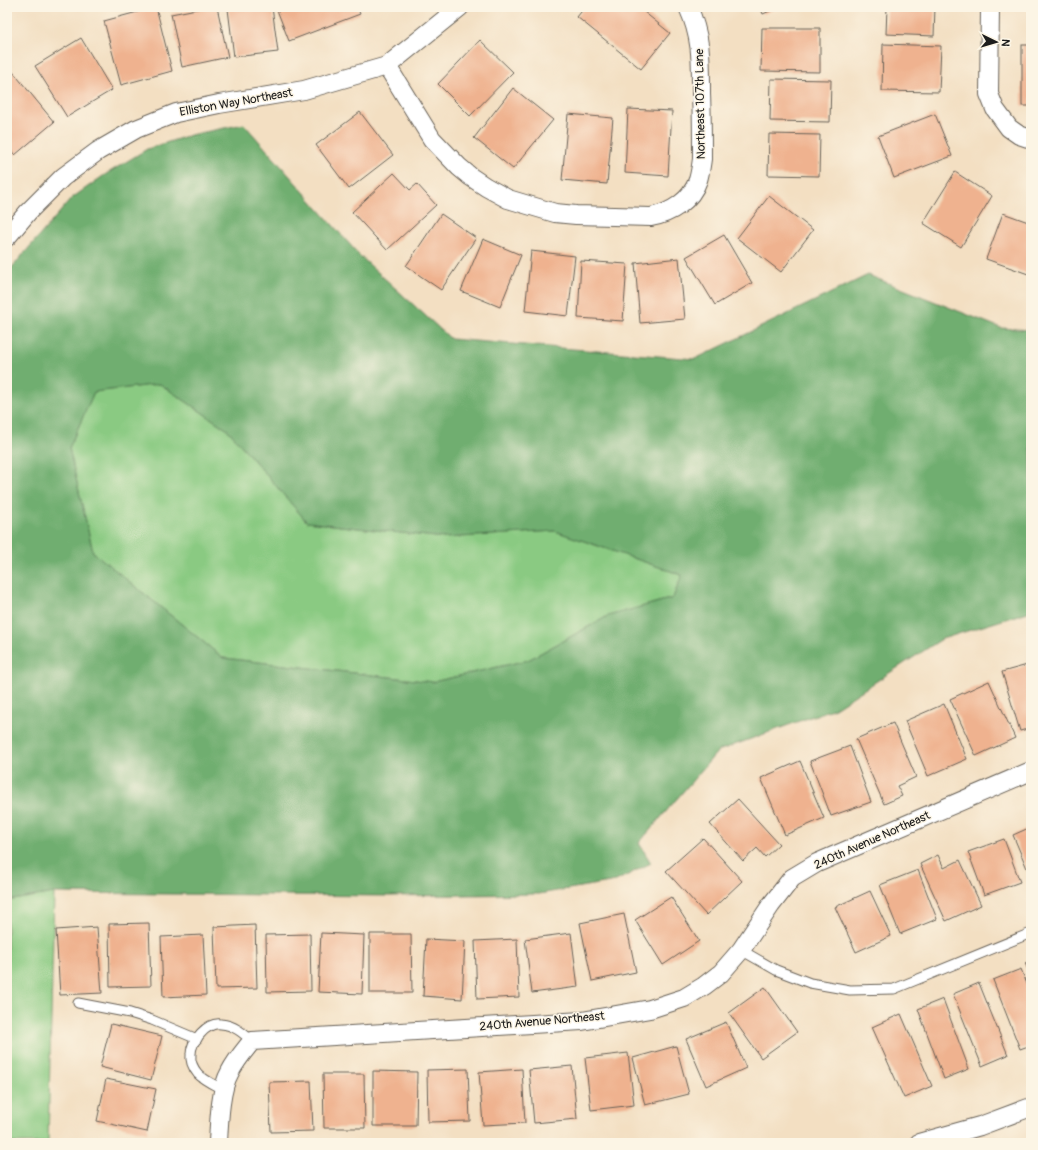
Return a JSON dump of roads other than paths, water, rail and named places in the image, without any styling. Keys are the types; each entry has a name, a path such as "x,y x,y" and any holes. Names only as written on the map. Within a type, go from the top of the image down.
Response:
{"street":[{"name":"Elliston Way Northeast","path":"7,237 28,212 63,177 98,151 136,129 176,113 219,104 304,90 387,66 460,7"},
{"name":"Northeast 107th Lane","path":"387,66 432,139 447,156 471,178 508,199 555,213 651,217 662,215 672,211 687,198 698,182 702,159 701,54 699,37 688,7"},
{"path":"990,7 989,94 995,109 1008,128 1019,135 1031,139"},
{"name":"240th Avenue Northeast","path":"252,1041 582,1021 650,1009 684,998 704,986 721,973 741,950 771,905 792,878 818,863 1031,771"},
{"path":"218,1143 224,1090 229,1073 252,1041"},
{"path":"920,1143 980,1126 1031,1106"}],"lane":[{"path":"741,950 776,970 810,983 850,990 894,989 1031,933"},
{"path":"78,1003 130,1013 152,1020 197,1039"},
{"path":"224,1090 207,1082 198,1074 192,1064 190,1053 197,1039 208,1026 219,1023 236,1028 252,1041"}]}
